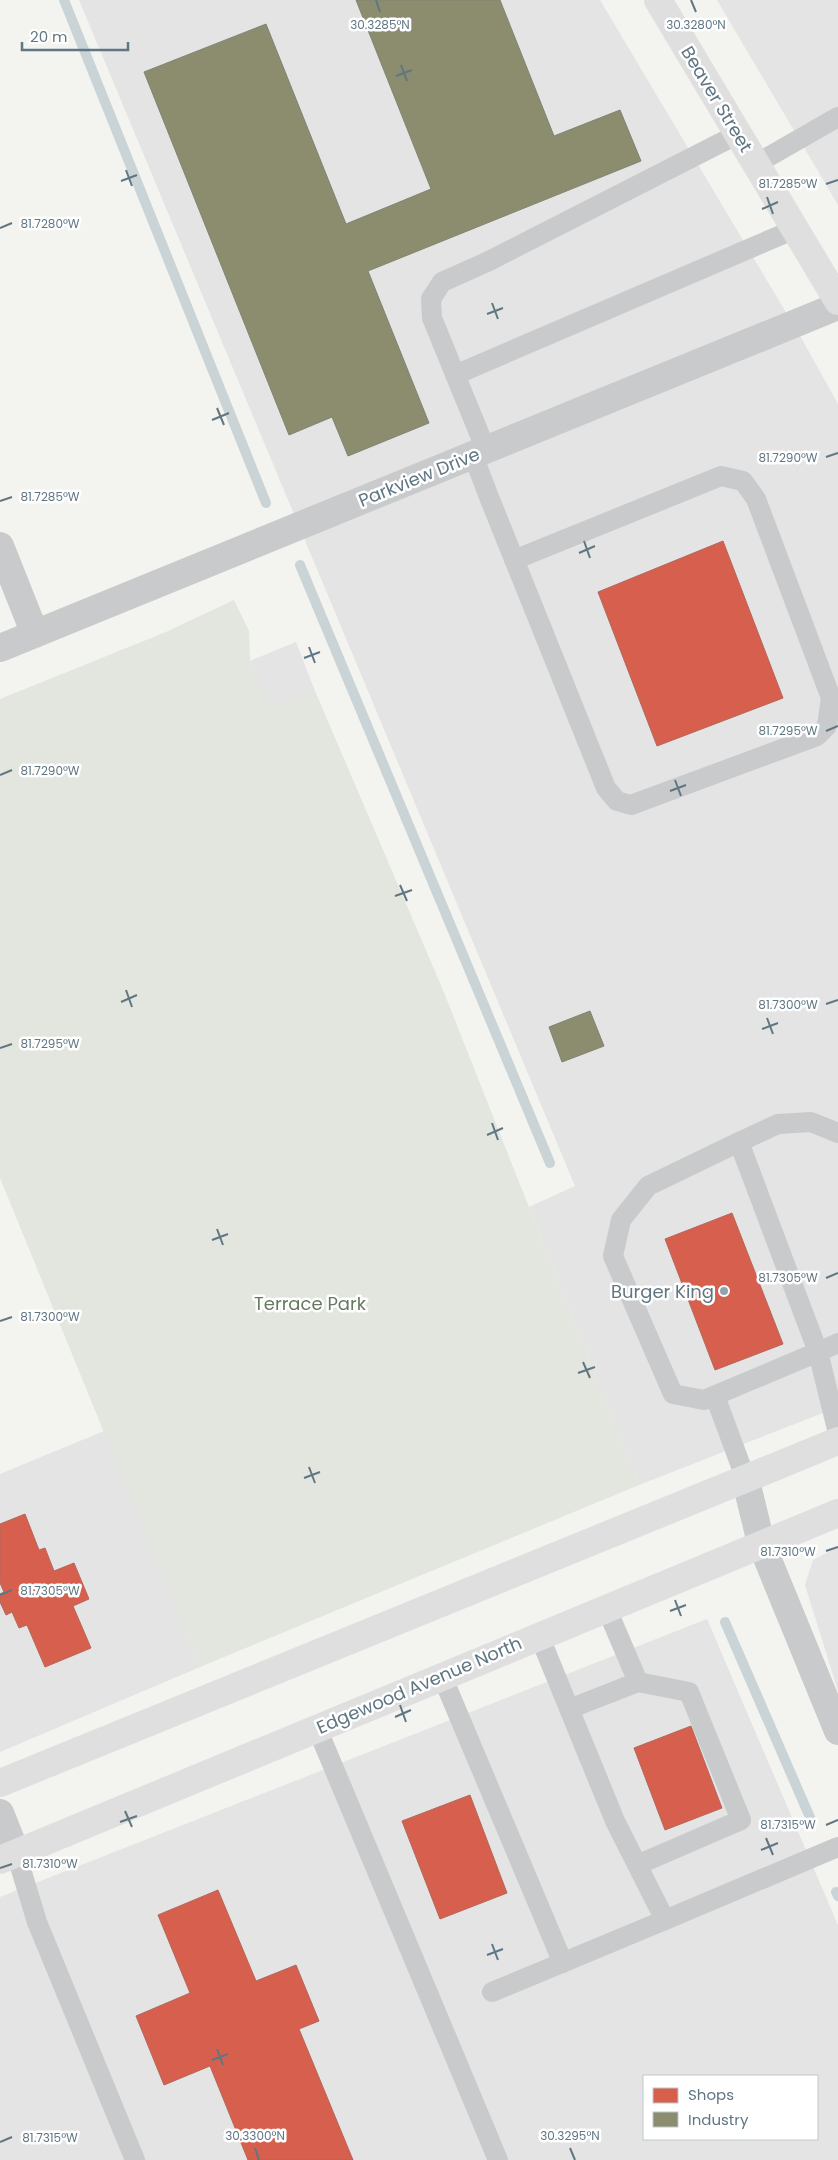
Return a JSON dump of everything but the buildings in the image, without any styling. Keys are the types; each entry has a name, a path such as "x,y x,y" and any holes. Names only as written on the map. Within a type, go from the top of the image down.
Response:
{"main road":[{"name":"Beaver Street","path":"658,0 838,301"},
{"path":"0,1783 745,1477 838,1441"},
{"name":"Edgewood Avenue North","path":"8,1856 606,1607 838,1513"}],"street":[{"name":"Parkview Drive","path":"0,648 838,306"},
{"path":"0,546 35,634"},
{"path":"745,1477 761,1544 838,1731"},
{"path":"0,1813 8,1856"}],"lane":[{"path":"756,164 838,117"},
{"path":"514,560 721,476 743,481 756,498 831,698 827,726 817,736 631,805 617,801 606,788 514,560 455,374 432,318 431,299 442,282 490,261 738,134"},
{"path":"455,374 795,229"},
{"path":"838,1133 812,1122 778,1124 648,1186 621,1220 613,1256 674,1394 704,1400 838,1343"},
{"path":"739,1142 818,1352 838,1433"},
{"path":"715,1396 745,1477"},
{"path":"606,1607 638,1682"},
{"path":"539,1635 616,1821 665,1920"},
{"path":"442,1676 563,1963"},
{"path":"569,1709 638,1682 689,1692 740,1820 637,1865"},
{"path":"317,1728 498,2160"},
{"path":"492,1992 838,1848"},
{"path":"8,1856 135,2160"}],"shaded area":[{"path":"79,0 600,0 803,341 838,404 838,1407 639,1485 529,1207 575,1186"},
{"path":"717,0 838,0 838,205"},
{"path":"296,642 315,691 269,710 250,661"},
{"path":"104,1431 200,1667 0,1752 0,1474"},
{"path":"838,1547 838,1691 805,1585 813,1560"},
{"path":"707,1619 838,1925 838,2160 0,2160 0,1897"}],"green space":[{"name":"Terrace Park","path":"234,600 249,631 250,661 269,709 315,691 443,990 639,1485 200,1667 0,1178 0,699 166,632"}],"waterway":[{"path":"64,0 266,503"},
{"path":"300,565 550,1163"},
{"path":"725,1622 812,1822"},
{"path":"836,1892 838,1896"}],"place":[{"name":"Burger King","path":"724,1291"}]}
